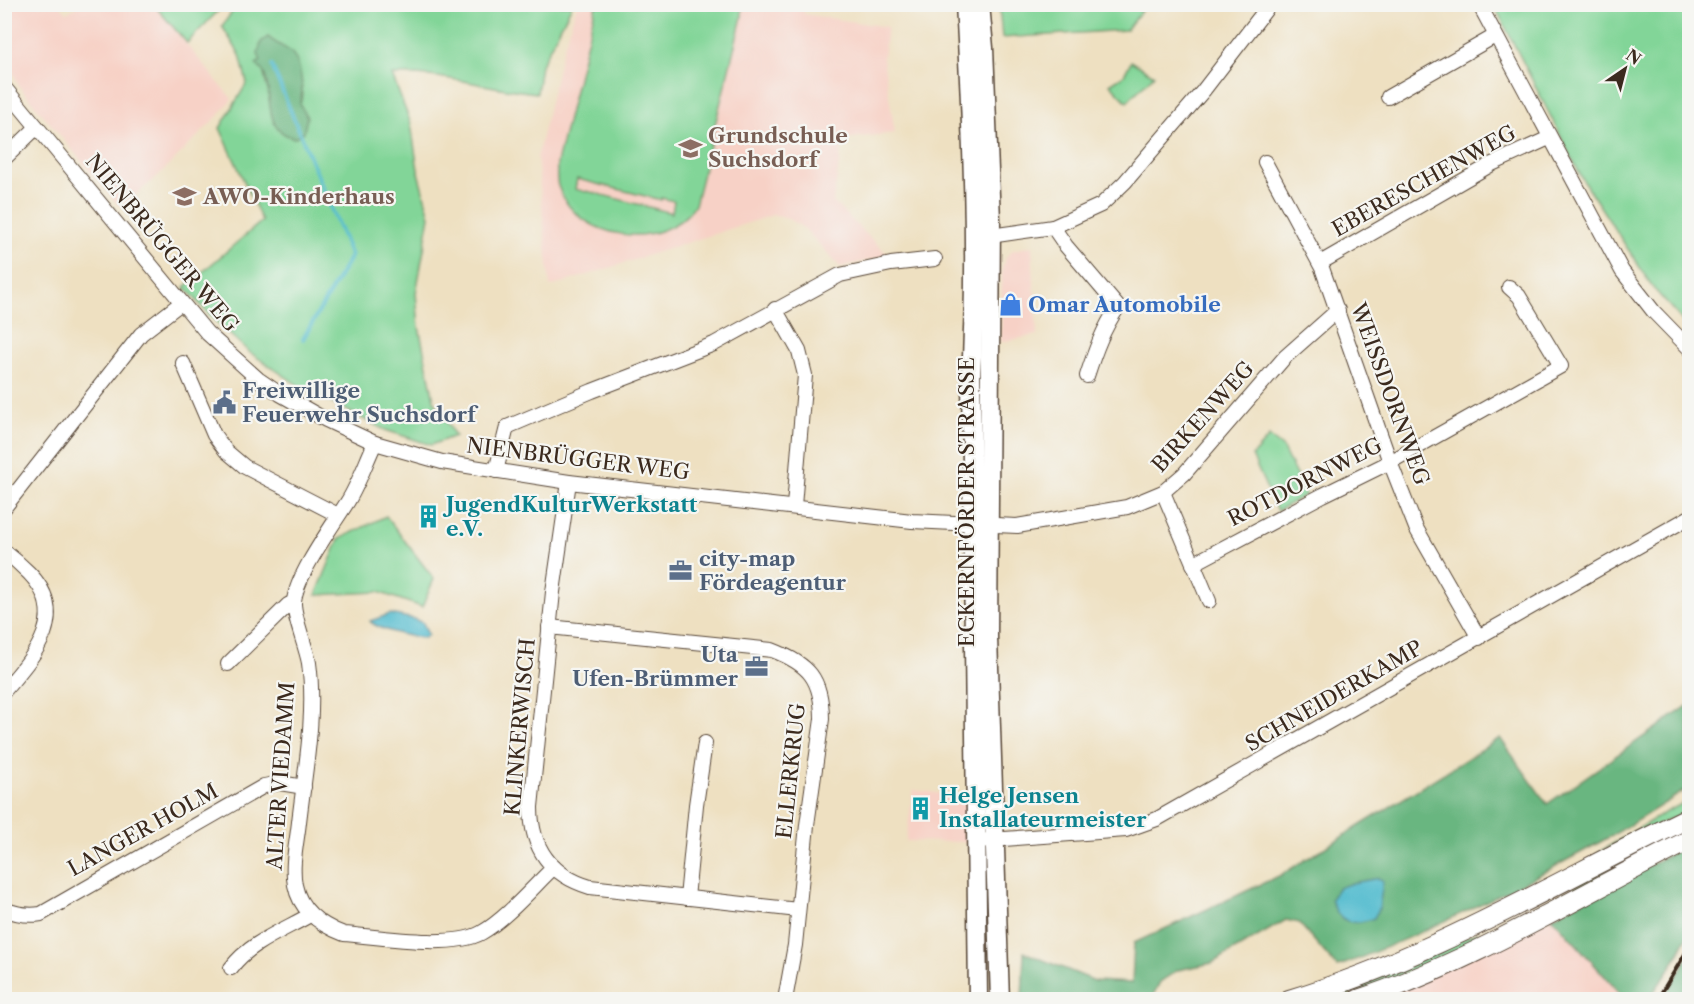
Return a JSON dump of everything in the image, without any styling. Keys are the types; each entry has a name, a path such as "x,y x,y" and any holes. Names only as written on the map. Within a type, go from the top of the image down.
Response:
{"main road":[{"path":"1288,999 1383,968 1456,936 1689,817"},
{"path":"1358,999 1451,962 1689,840"},
{"path":"1505,911 1515,930"}],"street":[{"name":"ECKERNFÖRDER STRASSE","path":"965,4 983,237"},
{"name":"ECKERNFÖRDER STRASSE","path":"980,4 984,48 983,237 971,377 988,637 1000,999"},
{"path":"983,237 1053,227 1101,205 1125,182 1203,91 1270,4"},
{"path":"1479,4 1622,271 1654,312 1689,349"},
{"path":"1388,98 1495,36"},
{"name":"NIENBRÜGGER WEG","path":"4,87 207,333 258,379 280,394 326,420 375,443 442,462 569,482 912,521 982,525"},
{"path":"4,159 37,127"},
{"name":"EBERESCHENWEG","path":"1320,263 1492,164 1550,138"},
{"name":"WEISSDORNWEG","path":"1265,162 1320,263 1390,462 1416,528 1479,638"},
{"path":"1053,227 1066,246 1124,308 1108,322 1087,376"},
{"path":"496,471 507,427 714,344 840,275 891,264 935,259"},
{"name":"ROTDORNWEG","path":"1193,564 1390,462 1561,366 1519,296 1509,288"},
{"path":"4,508 141,334 181,303"},
{"path":"775,309 799,351 805,375 794,506"},
{"name":"BIRKENWEG","path":"982,525 1017,526 1127,507 1163,492 1199,457 1285,357 1338,310"},
{"path":"183,363 214,435 226,451 245,467 338,515"},
{"path":"228,664 288,605 294,602 308,567 352,494 375,443"},
{"name":"KLINKERWISCH","path":"569,482 549,627 531,807 535,840 554,867 569,879 590,887 798,910"},
{"path":"1163,492 1209,601"},
{"name":"SCHNEIDERKAMP","path":"976,841 1126,830 1157,819 1689,518"},
{"name":"ECKERNFÖRDER STRASSE","path":"978,999 976,841 982,525"},
{"path":"4,551 39,585 45,598 48,614 47,627 38,648 4,691"},
{"name":"ALTER VIEDAMM","path":"294,602 309,663 310,714 294,875 300,899 310,915"},
{"name":"ELLERKRUG","path":"549,627 772,650 793,658 813,676 822,704 822,719 795,945 785,999"},
{"path":"687,898 705,743"},
{"name":"LANGER HOLM","path":"4,909 32,915 41,914 264,786 280,783 304,787"},
{"path":"231,968 250,950 310,915 327,928 344,934 448,942 466,939 492,925 554,867"}],"shaded area":[{"path":"4,5 60,5 67,13 79,5 154,5 232,99 160,174 123,206 118,205 19,86 5,54"},
{"name":"Grundschule Suchsdorf","path":"577,5 805,5 804,14 887,27 883,58 895,133 843,139 833,202 889,256 840,267 805,229 789,219 773,215 550,287 537,158 560,59"},
{"path":"1032,246 1037,335 1001,342 1002,269 1006,257 1013,250"},
{"path":"913,790 967,797 969,842 906,841"},
{"path":"1552,917 1625,999 1375,1000"}],"green space":[{"path":"999,4 1146,5 1126,30 1002,38"},
{"path":"154,5 224,5 187,43"},
{"path":"237,5 572,5 541,65 537,93 446,78 392,75 411,124 419,176 430,216 416,293 419,327 434,400 455,436 431,445 385,430 301,387 249,352 211,317 185,287 262,221 220,128 247,83 240,55 222,26","holes":["268,37 291,52 303,94 300,104 267,88 261,61"]},
{"path":"596,5 742,5 742,17 695,205 681,220 663,230 643,235 622,234 601,229 583,219 568,205 558,186 557,163","holes":["577,179 661,200 661,198 674,201 672,213 575,189"]},
{"path":"1494,5 1689,5 1688,327 1654,289 1584,182"},
{"path":"268,37 292,53 300,71 302,85 300,104 307,117 304,132 294,138 284,134 273,121 265,76 256,64 261,61 258,54 261,42"},
{"path":"1131,61 1154,75 1127,102 1110,84 1124,75"},
{"path":"1269,437 1282,447 1306,495 1277,511 1252,456"},
{"path":"386,516 434,579 422,607 378,592 316,595 339,539"},
{"path":"1689,705 1689,788 1626,828 1571,858 1506,892 1405,939 1337,967 1299,923 1286,920 1212,963 1178,970 1160,982 1151,999 1022,1000 1024,952 1095,981 1132,983 1134,943 1281,875 1500,738 1547,804"},
{"path":"1689,800 1689,810 1596,854 1659,816"},
{"path":"1689,823 1689,833 1525,915 1527,912"},
{"path":"1689,844 1689,933 1673,964 1649,999 1625,999 1552,917"},
{"path":"1477,933 1481,940 1381,984 1337,999 1312,1000"},
{"path":"1689,955 1689,999 1663,999"}],"water":[{"path":"390,614 423,623 428,635 424,638 403,635 370,621"},
{"path":"1379,878 1383,882 1379,909 1374,918 1353,922 1342,918 1331,899 1338,888"}],"waterway":[{"path":"272,66 351,256 303,339"}],"railway":[{"path":"1657,1000 1690,946"}],"place":[{"name":"Grundschule Suchsdorf","path":"690,148"},
{"name":"AWO-Kinderhaus","path":"185,197"},
{"name":"Omar Automobile","path":"1010,305"},
{"name":"Freiwillige Feuerwehr Suchsdorf","path":"224,403"},
{"name":"JugendKulturWerkstatt e.V.","path":"428,517"},
{"name":"city-map Fördeagentur","path":"681,571"},
{"name":"Uta Ufen-Brümmer","path":"756,667"},
{"name":"Helge Jensen Installateurmeister","path":"921,808"}]}
